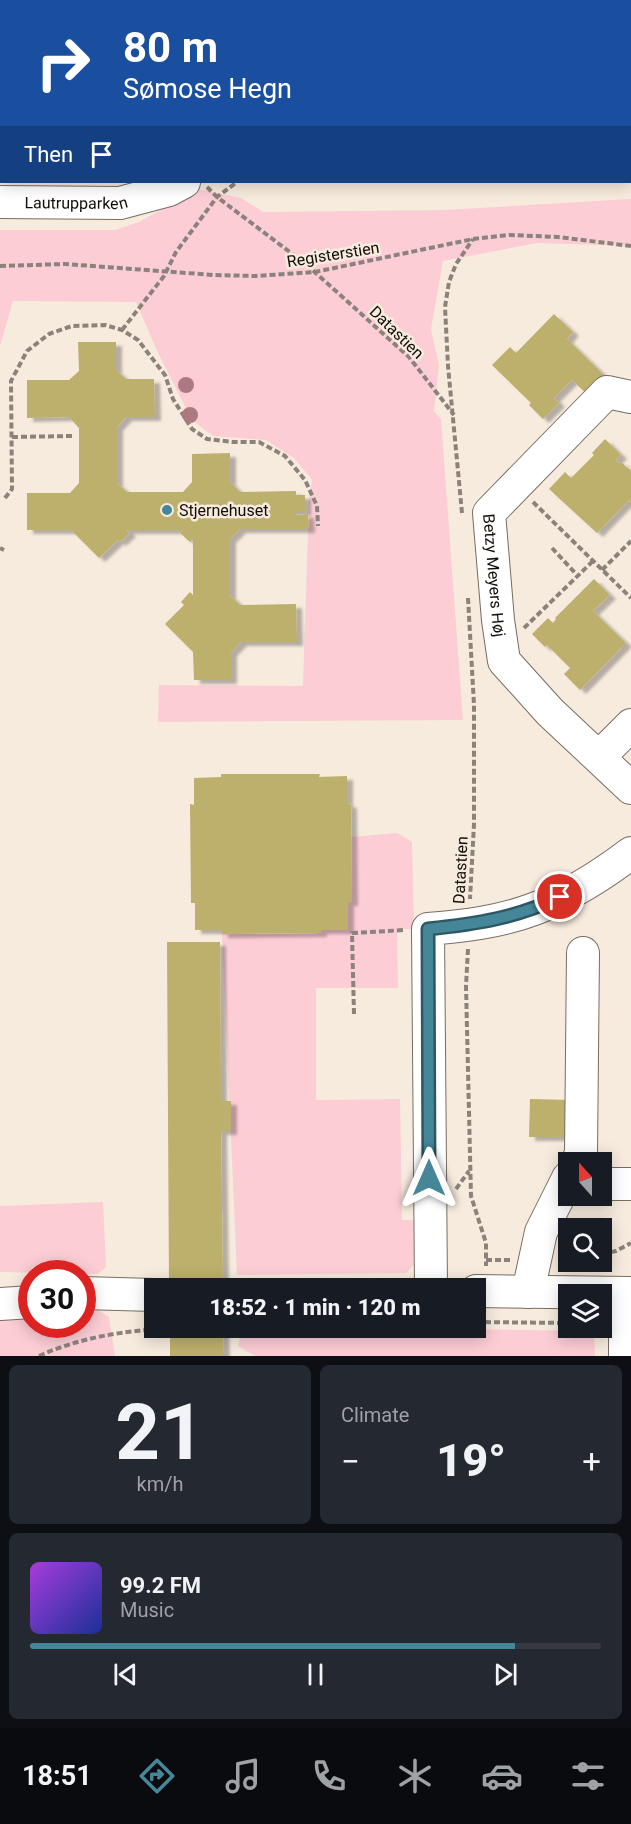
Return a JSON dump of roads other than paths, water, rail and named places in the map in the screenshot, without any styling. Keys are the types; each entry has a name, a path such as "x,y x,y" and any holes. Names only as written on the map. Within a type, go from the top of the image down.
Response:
{"street":[{"name":"Lautrupparken","path":"0,202 120,203 169,190 182,183"},
{"name":"Betzy Meyers Høj","path":"631,397 608,392 489,513 498,620 504,661 550,712 631,788"},
{"path":"599,758 631,725"},
{"path":"431,1278 428,929 469,925 534,909 608,870 631,853"},
{"path":"581,1152 583,953"},
{"path":"612,1184 631,1184"},
{"path":"528,1292 541,1232 558,1200"},
{"path":"0,1289 18,1290"},
{"path":"486,1291 628,1293 625,1356"},
{"path":"96,1294 144,1295"},
{"path":"96,1297 123,1295"},
{"path":"0,1304 18,1303"}],"place":[{"name":"Stjernehuset","path":"167,510"}]}
